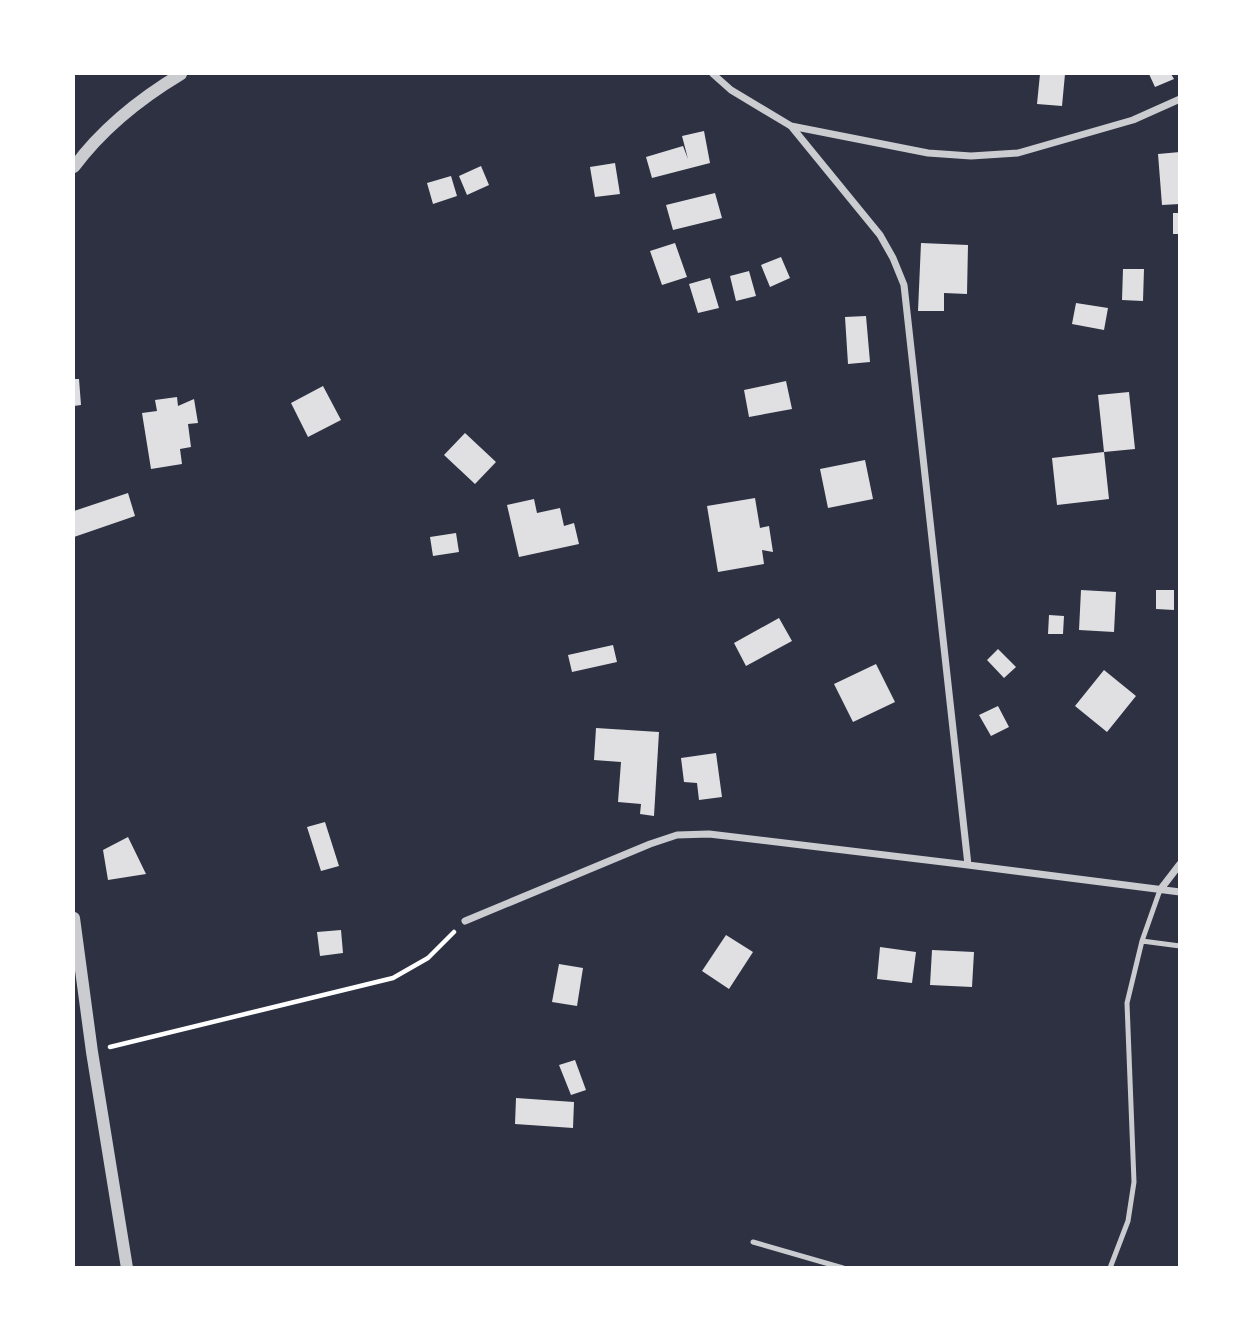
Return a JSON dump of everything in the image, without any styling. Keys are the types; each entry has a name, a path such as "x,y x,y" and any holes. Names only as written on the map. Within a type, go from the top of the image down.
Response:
{"street":[{"path":"74,167 115,123 154,90 181,74"},
{"path":"713,74 731,90 791,126 880,235 904,285 968,865"},
{"path":"791,126 928,153 971,156 1018,153 1133,120 1180,99"},
{"path":"465,921 677,835 709,834 1180,892"},
{"path":"1160,890 1180,864"},
{"path":"74,918 92,1052 127,1268"}],"lane":[{"path":"1110,1268 1128,1221 1134,1182 1127,1003 1142,941 1160,890"},
{"path":"1142,941 1180,946"},
{"path":"753,1242 843,1268"}],"path":[{"path":"92,1052 393,978 428,958 465,921"}],"building":[{"path":"1040,74 1065,74 1062,106 1037,104"},
{"path":"1149,74 1171,74 1174,79 1155,87"},
{"path":"704,131 710,163 652,178 646,157 683,146 688,159 682,136"},
{"path":"1180,152 1180,204 1162,205 1158,154"},
{"path":"615,163 620,194 595,197 590,167"},
{"path":"481,166 489,185 467,195 459,176"},
{"path":"451,176 457,196 433,204 427,183"},
{"path":"715,193 722,218 673,230 666,205"},
{"path":"1173,213 1180,213 1180,234 1173,234"},
{"path":"675,243 687,277 662,285 650,251"},
{"path":"921,243 968,245 967,294 944,293 944,311 918,311"},
{"path":"781,257 790,278 770,287 761,265"},
{"path":"1123,269 1144,269 1143,301 1122,300"},
{"path":"749,271 756,296 736,301 730,276"},
{"path":"710,278 719,308 698,313 689,284"},
{"path":"1076,303 1108,308 1104,330 1072,324"},
{"path":"866,316 870,362 848,364 845,317"},
{"path":"74,379 79,379 81,405 74,406"},
{"path":"786,381 792,409 749,417 744,390"},
{"path":"323,386 341,420 308,437 291,403"},
{"path":"1129,392 1135,449 1104,452 1098,395"},
{"path":"177,397 178,406 194,399 198,423 188,424 191,447 180,449 182,464 151,469 142,413 157,411 155,400"},
{"path":"465,433 496,462 475,484 444,455"},
{"path":"1104,452 1109,499 1057,505 1052,458"},
{"path":"865,460 873,499 828,508 820,469"},
{"path":"128,493 135,516 74,537 74,511"},
{"path":"755,498 760,528 769,526 773,552 762,550 764,564 718,572 707,506"},
{"path":"534,499 537,513 560,508 564,526 574,523 579,544 519,557 507,505"},
{"path":"456,533 459,552 433,556 430,537"},
{"path":"1081,590 1116,592 1114,632 1079,630"},
{"path":"1156,590 1174,590 1174,610 1156,609"},
{"path":"1049,615 1064,616 1063,634 1048,634"},
{"path":"779,618 792,641 746,666 734,643"},
{"path":"613,645 617,662 572,672 568,655"},
{"path":"998,649 1016,667 1004,678 987,660"},
{"path":"876,664 895,702 853,722 834,684"},
{"path":"1104,670 1136,696 1107,732 1075,706"},
{"path":"998,706 1009,727 991,736 979,715"},
{"path":"596,728 659,732 654,816 640,814 641,804 618,802 621,762 594,760"},
{"path":"716,753 722,797 699,800 697,783 684,782 681,758"},
{"path":"325,822 339,866 321,871 307,827"},
{"path":"128,837 146,874 108,880 103,850"},
{"path":"341,930 343,953 320,956 317,932"},
{"path":"726,935 753,952 729,989 702,971"},
{"path":"880,947 916,952 912,983 877,979"},
{"path":"932,950 974,952 972,987 930,985"},
{"path":"559,964 583,968 577,1006 552,1002"},
{"path":"575,1060 586,1090 571,1095 559,1065"},
{"path":"516,1098 574,1102 573,1128 515,1124"}]}
